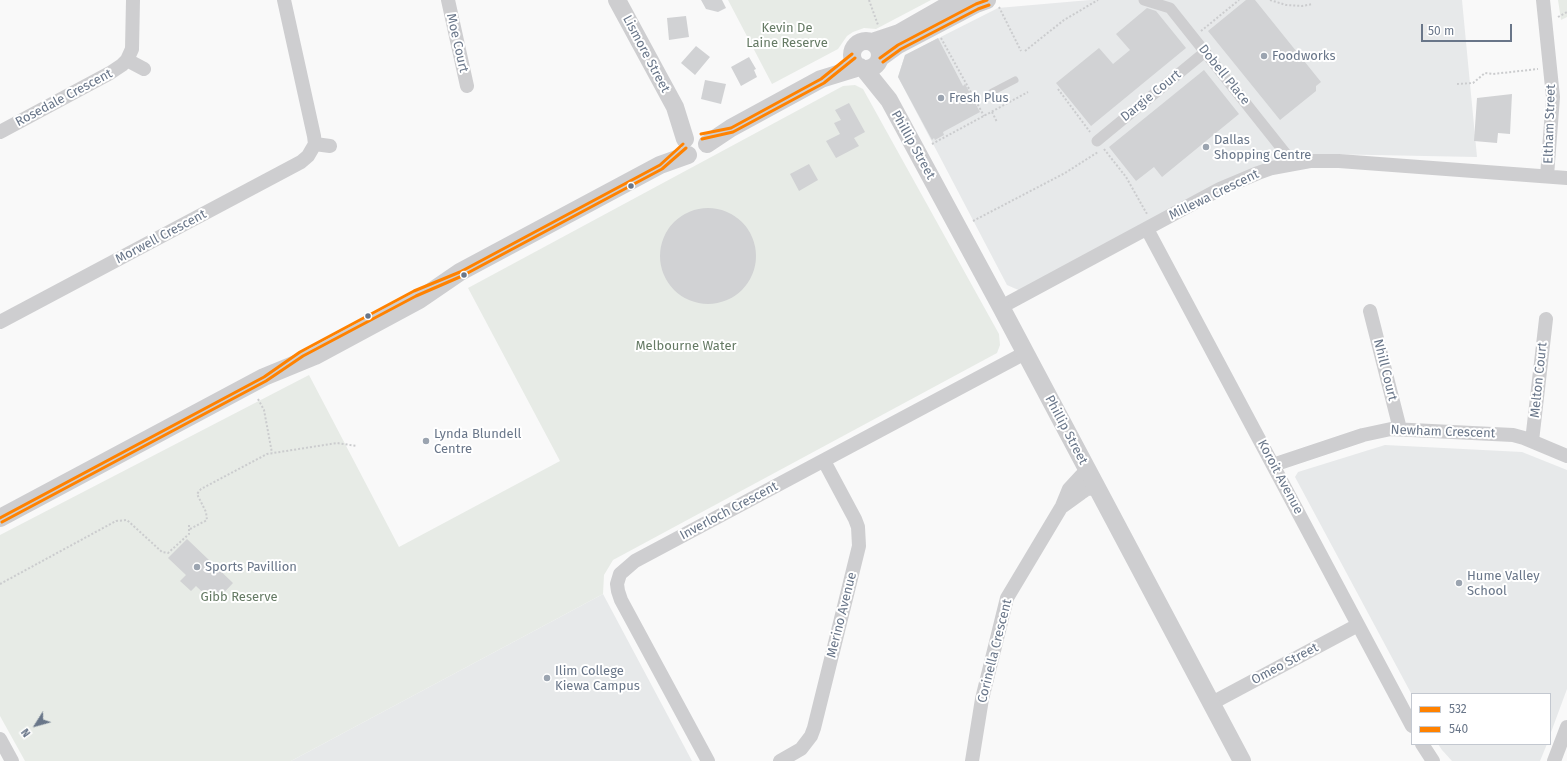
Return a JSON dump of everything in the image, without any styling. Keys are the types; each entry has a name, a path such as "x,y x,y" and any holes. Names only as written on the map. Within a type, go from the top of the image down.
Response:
{"street":[{"name":"Rosedale Crescent","path":"0,132 110,74 127,60 130,55 132,43 133,0"},
{"path":"284,0 313,125 315,144 330,146"},
{"name":"Moe Court","path":"448,0 467,86"},
{"name":"Lismore Street","path":"617,0 693,142"},
{"path":"875,36 899,33 957,0"},
{"name":"Dobell Place","path":"1144,0 1170,8 1294,164"},
{"name":"Eltham Street","path":"1543,0 1554,97 1548,176"},
{"path":"0,518 264,377 300,352 414,291 460,272 660,165 693,142 731,128 821,80 867,62 976,4 992,2"},
{"name":"Phillip Street","path":"875,36 878,49 867,62 1001,307 1242,761"},
{"name":"Dargie Court","path":"1100,145 1205,52"},
{"name":"Rosedale Crescent","path":"127,60 144,69"},
{"name":"Morwell Crescent","path":"0,322 301,162 308,156 315,144"},
{"name":"Millewa Crescent","path":"1001,307 1236,182 1258,173 1294,164 1310,161 1339,161 1567,178"},
{"name":"Koroit Avenue","path":"1150,227 1273,465 1411,724"},
{"name":"Nhill Court","path":"1370,311 1400,429"},
{"name":"Melton Court","path":"1532,441 1546,319"},
{"name":"Inverloch Crescent","path":"707,761 621,600 618,591 618,578 624,570 636,561 1025,353"},
{"name":"Newham Crescent","path":"1273,465 1385,429 1513,435 1532,441 1567,456"},
{"name":"Merino Avenue","path":"780,761 801,749 811,736 814,728 859,546 858,526 824,461"},
{"name":"Corinella Crescent","path":"972,761 982,699 1007,598 1062,506 1069,490 1075,482 1088,471"},
{"name":"Corinella Crescent","path":"1062,506 1081,492 1087,489 1097,488"},
{"name":"Omeo Street","path":"1212,703 1358,624"},
{"path":"1558,760 1567,727"},
{"path":"0,738 12,761"},
{"path":"1423,745 1433,761"}],"lane":[{"path":"992,92 1015,80"}],"path":[{"path":"869,0 875,36"},
{"path":"1025,51 1064,20 1098,0"},
{"path":"1193,37 1239,0"},
{"path":"1270,0 1294,6 1313,4"},
{"path":"992,2 1021,51"},
{"path":"1557,11 1557,17 1567,12"},
{"path":"939,34 984,116"},
{"path":"1457,84 1473,82 1485,73 1493,74 1539,69 1539,75"},
{"path":"1058,89 1126,177 1150,227"},
{"path":"932,144 1028,92"},
{"path":"992,112 997,122"},
{"path":"973,221 1086,161 1100,145"},
{"path":"258,399 264,410 272,453"},
{"path":"190,529 206,520 206,512 197,494 201,489 267,454 337,444 357,446"},
{"path":"0,584 116,521 127,520 162,552 168,553 189,534 190,524"}],"shaded area":[{"name":"Dallas Shopping Centre","path":"1090,0 1462,0 1477,157 1322,154 1268,163 1023,292 1007,285 898,77 905,55 998,8"},
{"name":"Hume Valley School","path":"1385,445 1522,452 1567,470 1567,689 1551,732 1551,693 1411,693 1295,477 1298,472"},
{"name":"Ilim College Kiewa Campus","path":"603,594 692,761 291,761"},
{"path":"1439,745 1547,745 1540,761 1452,761"}],"green space":[{"name":"Kevin De Laine Reserve","path":"728,0 931,0 876,29 864,28 853,32 847,36 838,49 772,84"},
{"path":"1558,0 1567,0 1567,17 1561,20"},
{"path":"855,85 863,89 999,334 1000,345 997,353 613,560 604,575 603,594 291,761 25,761 0,716 0,535 309,375 399,547 560,461 468,288 843,86"}],"building":[{"path":"701,0 722,0 726,8 718,12 706,9"},
{"name":"Foodworks","path":"1246,0 1255,0 1321,82 1316,86 1316,91 1280,120 1208,31"},
{"path":"1147,8 1156,11 1186,48 1091,126 1056,83 1099,48 1113,64 1130,50 1116,34"},
{"path":"686,16 689,37 669,40 667,18"},
{"name":"Fresh Plus","path":"938,38 963,86 965,84 980,112 943,132 944,135 932,140 898,77 905,55"},
{"path":"696,46 710,57 695,75 681,63"},
{"path":"749,57 756,69 754,70 757,77 741,86 731,67"},
{"path":"1204,70 1239,114 1162,177 1154,167 1136,181 1109,147"},
{"path":"705,80 726,84 721,104 701,99"},
{"path":"1512,94 1510,134 1498,133 1497,143 1474,141 1477,98"},
{"path":"849,103 865,132 854,138 859,146 836,158 826,141 840,134 834,123 841,120 835,110"},
{"path":"809,164 818,180 799,191 790,174"},
{"path":"708,208 726,212 742,222 752,238 756,256 752,274 742,290 726,300 708,304 690,300 674,290 664,274 660,256 664,238 674,222 690,212"},
{"name":"Sports Pavillion","path":"187,539 233,583 214,603 196,586 191,591 180,581 186,575 168,558"}],"transit line":[{"name":"532","path":"880,58 898,45 976,4 987,0"},
{"name":"540","path":"883,62 901,49 978,9 989,5"},
{"name":"532","path":"701,134 731,128 821,79 852,54"},
{"name":"540","path":"702,139 733,132 824,83 855,58"},
{"name":"532","path":"0,518 264,377 300,352 414,291 460,272 660,165 683,144"},
{"name":"540","path":"2,522 266,381 303,356 416,296 462,276 662,169 686,148"}],"place":[{"name":"Foodworks","path":"1264,56"},
{"name":"Fresh Plus","path":"941,98"},
{"name":"Dallas Shopping Centre","path":"1206,147"},
{"name":"Lynda Blundell Centre","path":"426,441"},
{"name":"Sports Pavillion","path":"197,567"},
{"name":"Hume Valley School","path":"1459,583"},
{"name":"Ilim College Kiewa Campus","path":"547,678"}],"park label":[{"name":"Melbourne Water","path":"686,346"},
{"name":"Gibb Reserve","path":"239,597"}]}
